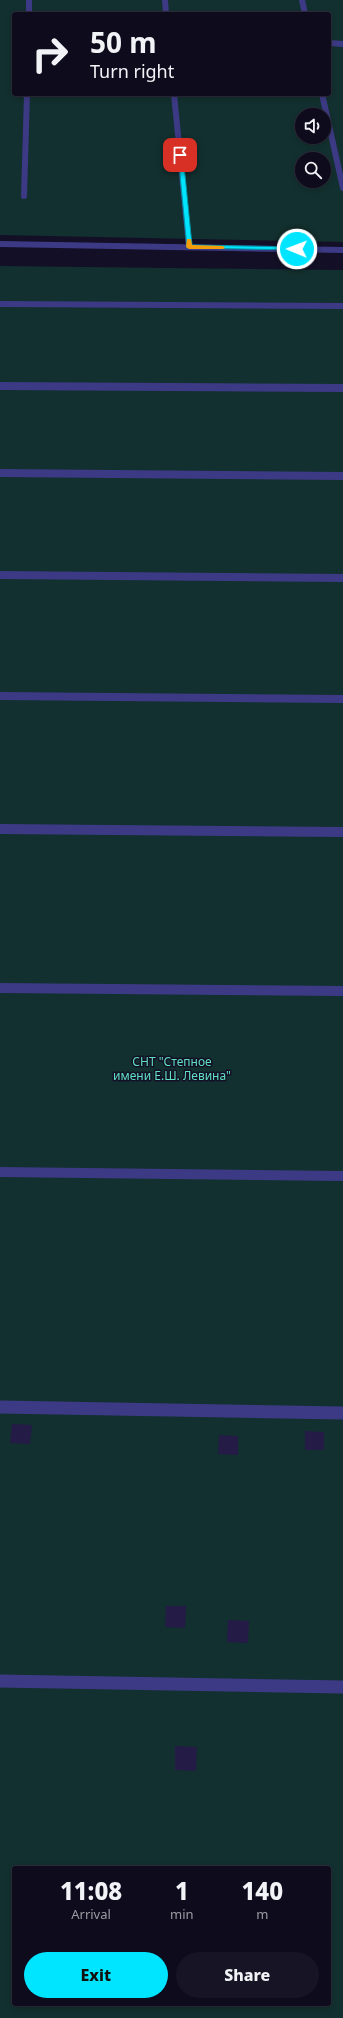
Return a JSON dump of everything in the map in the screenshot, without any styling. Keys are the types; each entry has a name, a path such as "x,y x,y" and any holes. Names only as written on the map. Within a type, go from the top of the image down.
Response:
{"street":[{"path":"29,0 29,12"},
{"path":"165,0 166,12"},
{"path":"302,0 305,12"},
{"path":"331,44 343,44"},
{"path":"24,196 26,96"},
{"path":"174,96 189,247"},
{"path":"322,96 343,188"},
{"path":"0,244 343,250"},
{"path":"0,304 343,306"},
{"path":"0,386 343,388"},
{"path":"0,473 343,476"},
{"path":"0,575 343,578"},
{"path":"0,696 343,699"},
{"path":"0,829 343,832"},
{"path":"0,988 343,991"},
{"path":"0,1172 343,1176"},
{"path":"0,1407 343,1413"},
{"path":"0,1681 343,1687"}],"green space":[{"path":"0,0 343,0 343,242 0,235"},
{"name":"СНТ \"Степное имени Е.Ш. Левина\"","path":"0,266 343,270 343,2018 0,2018"}],"building":[{"path":"12,1424 32,1425 30,1444 10,1443"},
{"path":"305,1431 324,1432 324,1450 305,1450"},
{"path":"219,1435 238,1436 238,1455 218,1454"},
{"path":"166,1606 186,1606 185,1628 165,1627"},
{"path":"228,1620 249,1621 248,1643 227,1642"},
{"path":"175,1746 197,1747 196,1771 175,1770"}],"slow traffic":[{"path":"189,240 189,247 223,248"}],"route":[{"path":"180,155 189,247 297,249"}]}
